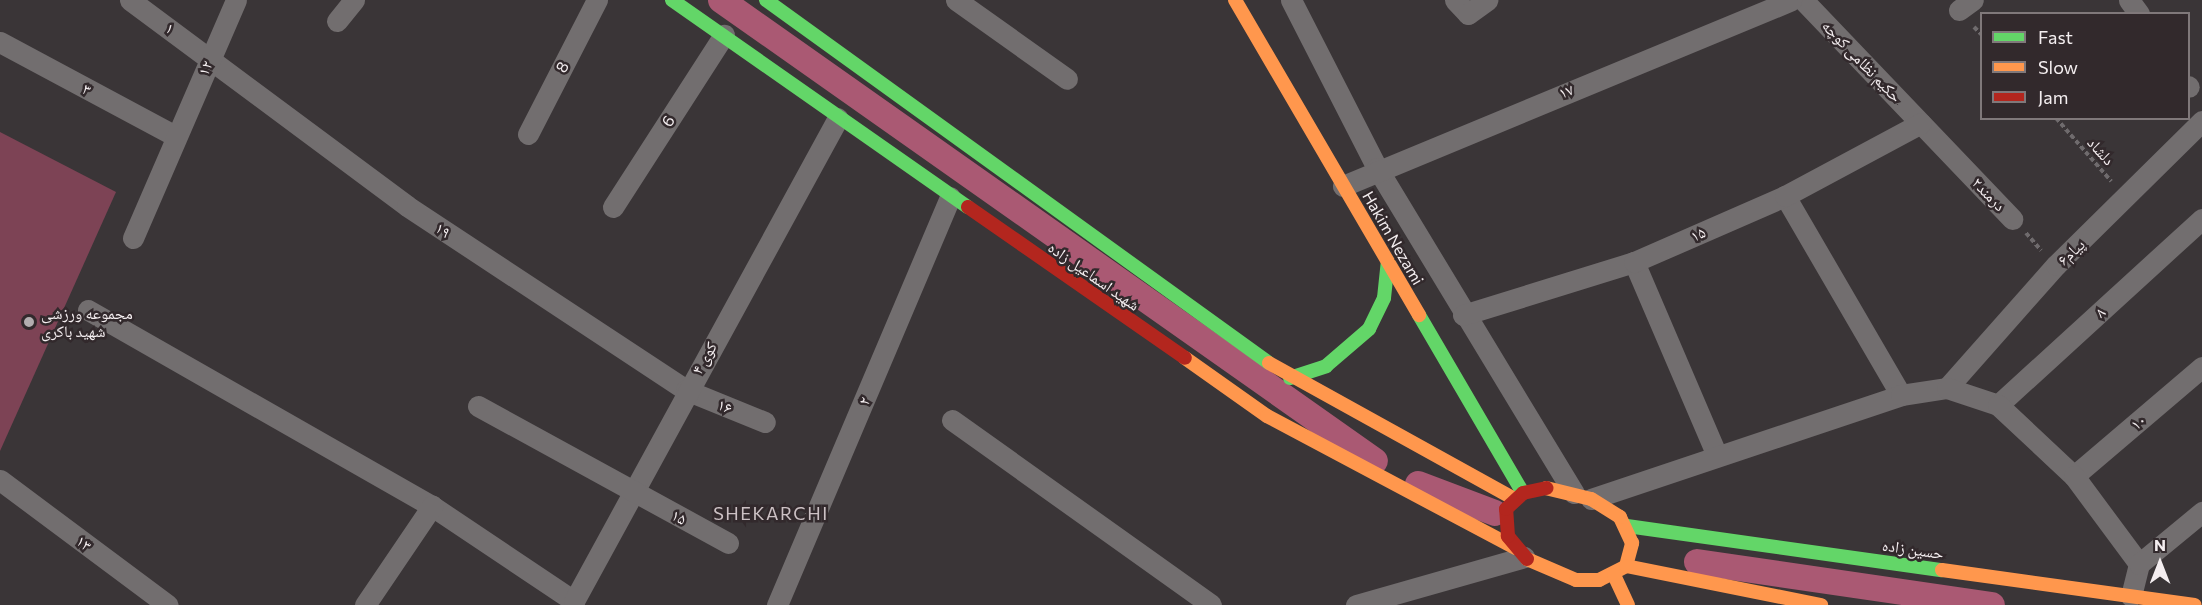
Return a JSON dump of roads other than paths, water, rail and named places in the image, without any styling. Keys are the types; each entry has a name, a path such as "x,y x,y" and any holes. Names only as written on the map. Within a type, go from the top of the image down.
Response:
{"street":[{"name":"۱","path":"130,0 210,56"},
{"name":"۱۲","path":"133,238 175,136 236,0"},
{"path":"337,21 354,0"},
{"name":"8","path":"528,134 597,0"},
{"name":"شهید اسماعیل زاده","path":"672,0 950,197 1267,416 1520,553"},
{"name":"شهید اسماعیل زاده","path":"766,0 1290,378 1518,496"},
{"path":"957,0 1067,79"},
{"name":"Hakim Nezami","path":"1235,0 1388,262 1518,496"},
{"path":"1291,0 1377,168 1463,315 1582,496"},
{"path":"1455,0 1468,14 1487,0"},
{"name":"۱۷","path":"1343,186 1377,168 1791,0"},
{"name":"حکیم نظامی کوچه","path":"1803,0 1921,123"},
{"name":"6","path":"613,207 724,35"},
{"name":"۳","path":"0,42 175,136"},
{"name":"۱۹","path":"210,56 407,206 686,390"},
{"name":"کوی ۴","path":"573,604 630,491 838,118"},
{"name":"۶پیام","path":"1947,388 2056,265 2128,199 2202,121"},
{"name":"۱۵","path":"1463,315 1634,262 1785,196 1921,123"},
{"name":"درمند۲","path":"1921,123 2012,219"},
{"path":"1785,196 1901,395"},
{"name":"۲","path":"777,605 950,197"},
{"name":"۸","path":"1998,405 2202,219"},
{"path":"1290,378 1326,366 1369,329 1384,298 1388,262"},
{"path":"1634,262 1717,456"},
{"path":"88,310 432,506 573,604"},
{"name":"۱۰","path":"2073,476 2202,368"},
{"path":"1582,496 1717,456 1901,395 1947,388 1998,405 2073,476 2139,564"},
{"name":"۱۶","path":"686,390 765,422"},
{"name":"۱۵","path":"478,406 728,543"},
{"path":"952,420 1211,605"},
{"name":"۱۳","path":"0,480 168,605"},
{"path":"1546,488 1582,496 1627,526 1632,543 1626,566 1614,575 1564,578 1520,553 1505,528 1518,496 1546,488"},
{"path":"365,605 432,506"},
{"path":"2131,596 2139,564 2202,512"},
{"name":"حسین زاده","path":"1627,526 2195,605"},
{"path":"1356,605 1520,553"},
{"path":"1626,566 1821,605"},
{"path":"1614,575 1628,605"}],"waterway":[{"path":"721,0 1375,461"},
{"path":"1418,484 1495,513"},
{"path":"1697,562 1992,605"}],"place":[{"name":"مجموعه ورزشی شهید باکری","path":"29,322"}],"district":[{"name":"SHEKARCHI","path":"771,513"}]}
